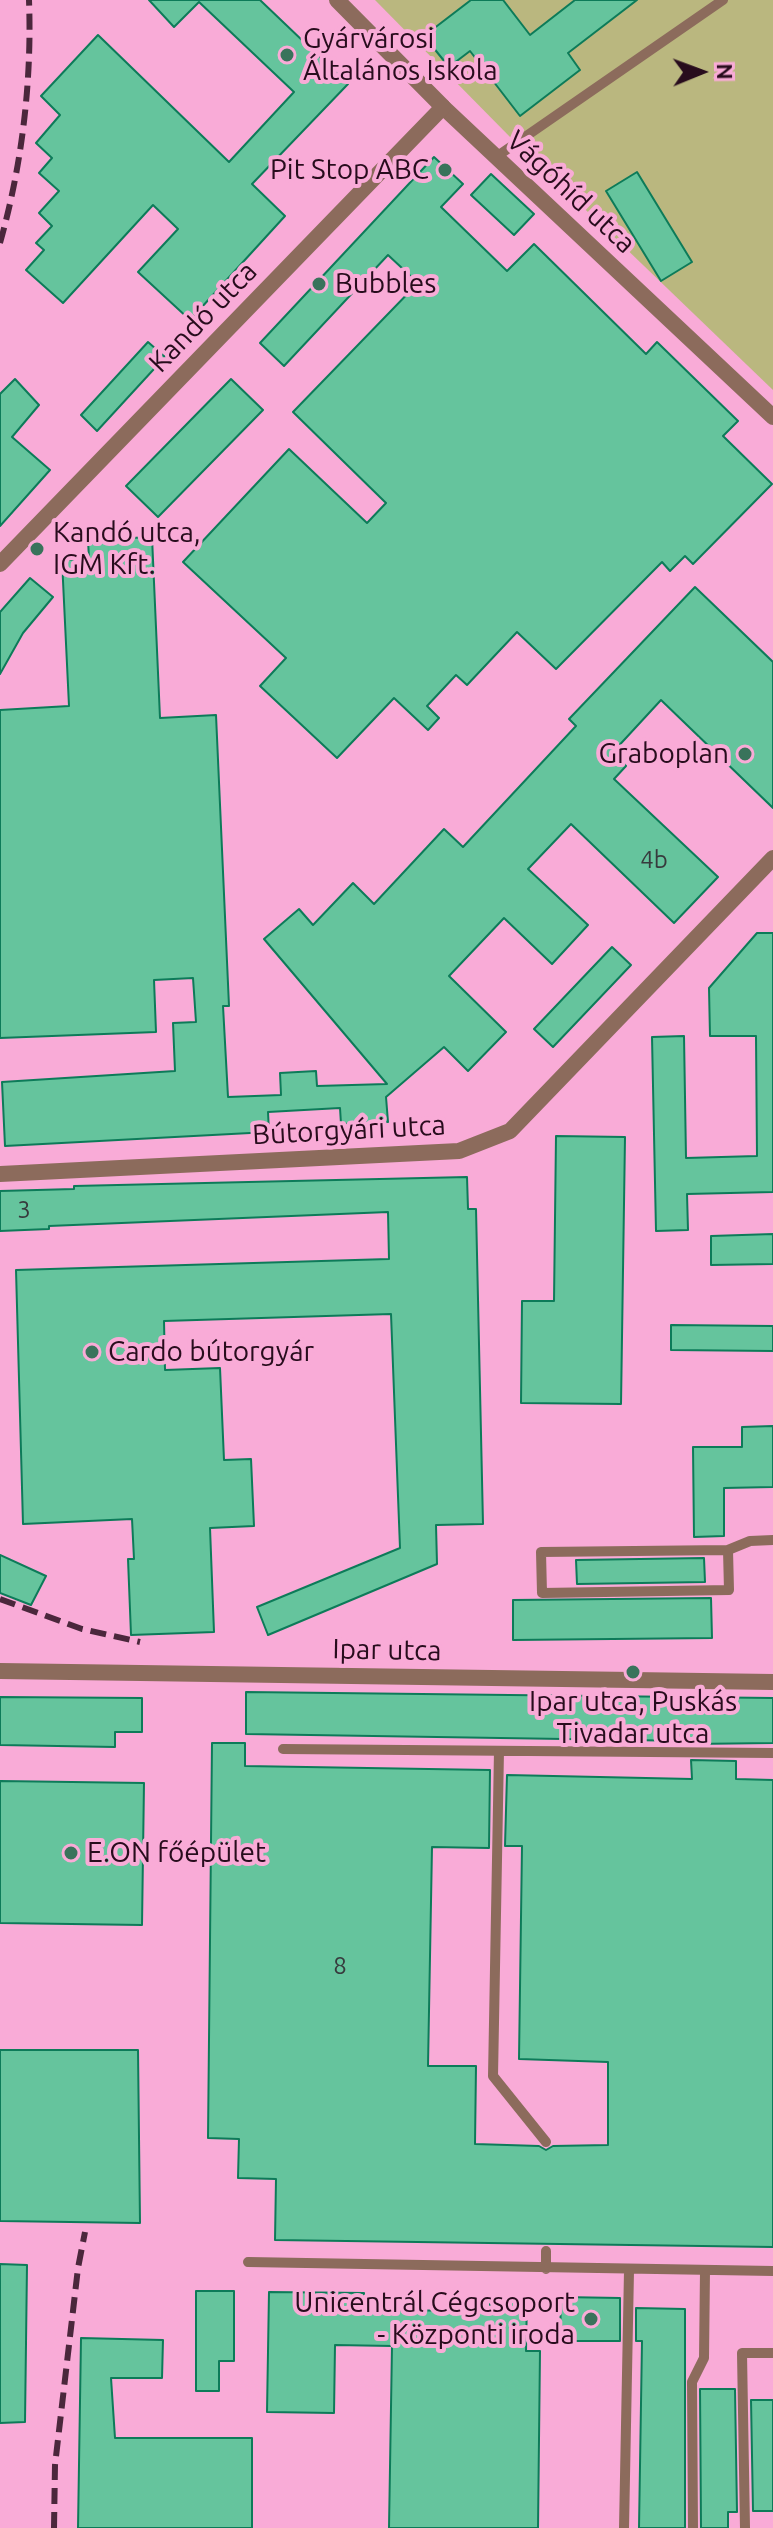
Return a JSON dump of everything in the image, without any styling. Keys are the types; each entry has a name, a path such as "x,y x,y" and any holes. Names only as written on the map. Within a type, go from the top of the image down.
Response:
{"street":[{"name":"Vágóhíd utca","path":"337,0 443,107 773,417"},
{"name":"Kandó utca","path":"0,564 443,107"},
{"name":"Bútorgyári utca","path":"0,1174 459,1151 510,1131 773,858"},
{"name":"Ipar utca","path":"0,1671 773,1682"}],"lane":[{"path":"496,157 723,0"},
{"path":"728,1550 729,1590 542,1593 541,1552 728,1550 750,1541 773,1540"},
{"path":"283,1749 773,1753"},
{"path":"499,1751 493,2076 546,2142"},
{"path":"546,2251 546,2269"},
{"path":"248,2262 629,2271 773,2271"},
{"path":"624,2528 629,2271"},
{"path":"693,2528 692,2382 704,2358 705,2271"},
{"path":"745,2528 742,2353 773,2353"}],"shaded area":[{"path":"375,0 773,0 773,390 512,139"}],"building":[{"path":"149,0 260,0 348,84 252,184 285,216 190,320 138,272 178,229 153,205 63,303 26,270 44,250 36,243 52,226 39,213 59,191 39,173 52,158 36,143 60,115 41,96 98,35 229,162 294,92 199,2 174,27"},
{"path":"471,0 503,0 530,35 575,0 637,0 568,53 580,70 520,116 470,51 449,67 424,36"},
{"path":"434,157 463,184 441,207 507,271 534,244 646,354 657,342 738,421 723,436 772,484 693,564 685,556 670,571 662,562 556,669 517,632 467,685 456,675 427,706 439,718 428,730 394,698 337,758 260,686 286,658 183,562 289,449 367,523 386,503 293,412 418,283 388,255 284,366 260,343"},
{"path":"637,172 692,262 661,281 606,191"},
{"path":"491,174 534,214 514,235 471,195"},
{"path":"148,342 165,357 97,431 81,415"},
{"path":"15,379 39,405 12,437 50,470 0,526 0,394"},
{"path":"231,379 263,410 158,517 126,486"},
{"path":"152,537 160,718 216,715 229,1006 223,1006 228,1097 281,1095 280,1073 316,1071 317,1086 387,1084 264,939 299,909 313,925 353,883 374,904 444,829 463,847 576,726 569,719 695,587 773,662 773,808 661,700 613,752 626,766 614,779 718,877 674,923 571,824 528,869 588,925 552,964 504,918 449,976 506,1032 468,1071 444,1047 386,1097 388,1122 341,1124 340,1108 268,1112 269,1132 5,1146 2,1082 175,1071 173,1023 196,1022 193,978 154,980 156,1032 0,1038 0,710 69,706 62,560 89,559 88,540"},
{"path":"30,578 53,597 23,633 0,674 0,612"},
{"path":"757,933 773,933 773,1192 687,1194 688,1230 656,1231 652,1037 684,1036 686,1158 757,1156 756,1036 710,1036 709,988"},
{"path":"612,947 631,965 553,1047 534,1029"},
{"path":"556,1136 625,1137 621,1404 521,1403 522,1301 554,1301"},
{"path":"467,1177 468,1209 476,1209 483,1524 436,1525 437,1564 268,1635 257,1607 400,1548 391,1314 164,1321 165,1370 220,1368 224,1460 251,1459 254,1526 210,1528 214,1632 131,1635 128,1559 134,1559 132,1519 23,1524 16,1270 389,1259 388,1212 49,1226 49,1229 0,1231 0,1191 74,1189 74,1186"},
{"path":"773,1234 773,1264 711,1265 711,1236"},
{"path":"671,1325 773,1326 773,1351 671,1350"},
{"path":"773,1426 773,1487 724,1488 724,1536 694,1537 693,1447 742,1447 742,1427"},
{"path":"0,1555 46,1576 31,1605 0,1593"},
{"path":"704,1558 705,1582 577,1584 576,1560"},
{"path":"711,1598 712,1638 513,1640 513,1600"},
{"path":"246,1692 773,1698 773,1743 691,1744 691,1741 246,1734"},
{"path":"0,1697 142,1698 142,1732 115,1732 115,1747 0,1745"},
{"path":"212,1743 245,1743 245,1766 490,1770 489,1848 432,1847 428,2066 476,2066 475,2144 539,2146 546,2150 553,2146 608,2145 608,2062 519,2059 522,1846 505,1846 507,1775 692,1779 691,1760 736,1761 736,1779 773,1780 773,2247 275,2240 276,2179 238,2178 239,2139 208,2138"},
{"name":"E.ON főépület","path":"0,1781 144,1783 142,1925 0,1923"},
{"path":"0,2050 138,2050 140,2223 0,2221"},
{"path":"0,2264 27,2265 25,2422 0,2423"},
{"path":"196,2291 234,2291 234,2361 219,2361 219,2391 196,2391"},
{"path":"269,2292 364,2293 364,2310 490,2311 490,2298 527,2298 526,2351 540,2351 538,2528 389,2528 392,2346 335,2345 334,2413 267,2412"},
{"name":"Unicentrál Cégcsoport - Központi iroda","path":"561,2297 620,2298 620,2341 560,2341"},
{"path":"636,2308 685,2309 685,2528 639,2528 642,2341 636,2341"},
{"path":"81,2338 163,2340 162,2378 111,2378 115,2438 252,2438 252,2528 78,2528"},
{"path":"700,2389 735,2389 737,2512 728,2512 728,2528 701,2528"},
{"path":"751,2400 773,2400 773,2511 753,2511"}],"railway":[{"path":"0,243 24,123 29,61 29,0"},
{"path":"0,1599 82,1629 140,1642"},
{"path":"54,2528 55,2465 85,2232"}],"place":[{"name":"Gyárvárosi Általános Iskola","path":"287,55"},
{"name":"Pit Stop ABC","path":"445,170"},
{"name":"Bubbles","path":"319,284"},
{"name":"Kandó utca, IGM Kft.","path":"37,549"},
{"name":"Graboplan","path":"745,754"},
{"name":"Cardo bútorgyár","path":"92,1352"},
{"name":"Ipar utca, Puskás Tivadar utca","path":"633,1672"},
{"name":"E.ON főépület","path":"71,1853"},
{"name":"Unicentrál Cégcsoport - Központi iroda","path":"591,2319"}]}
